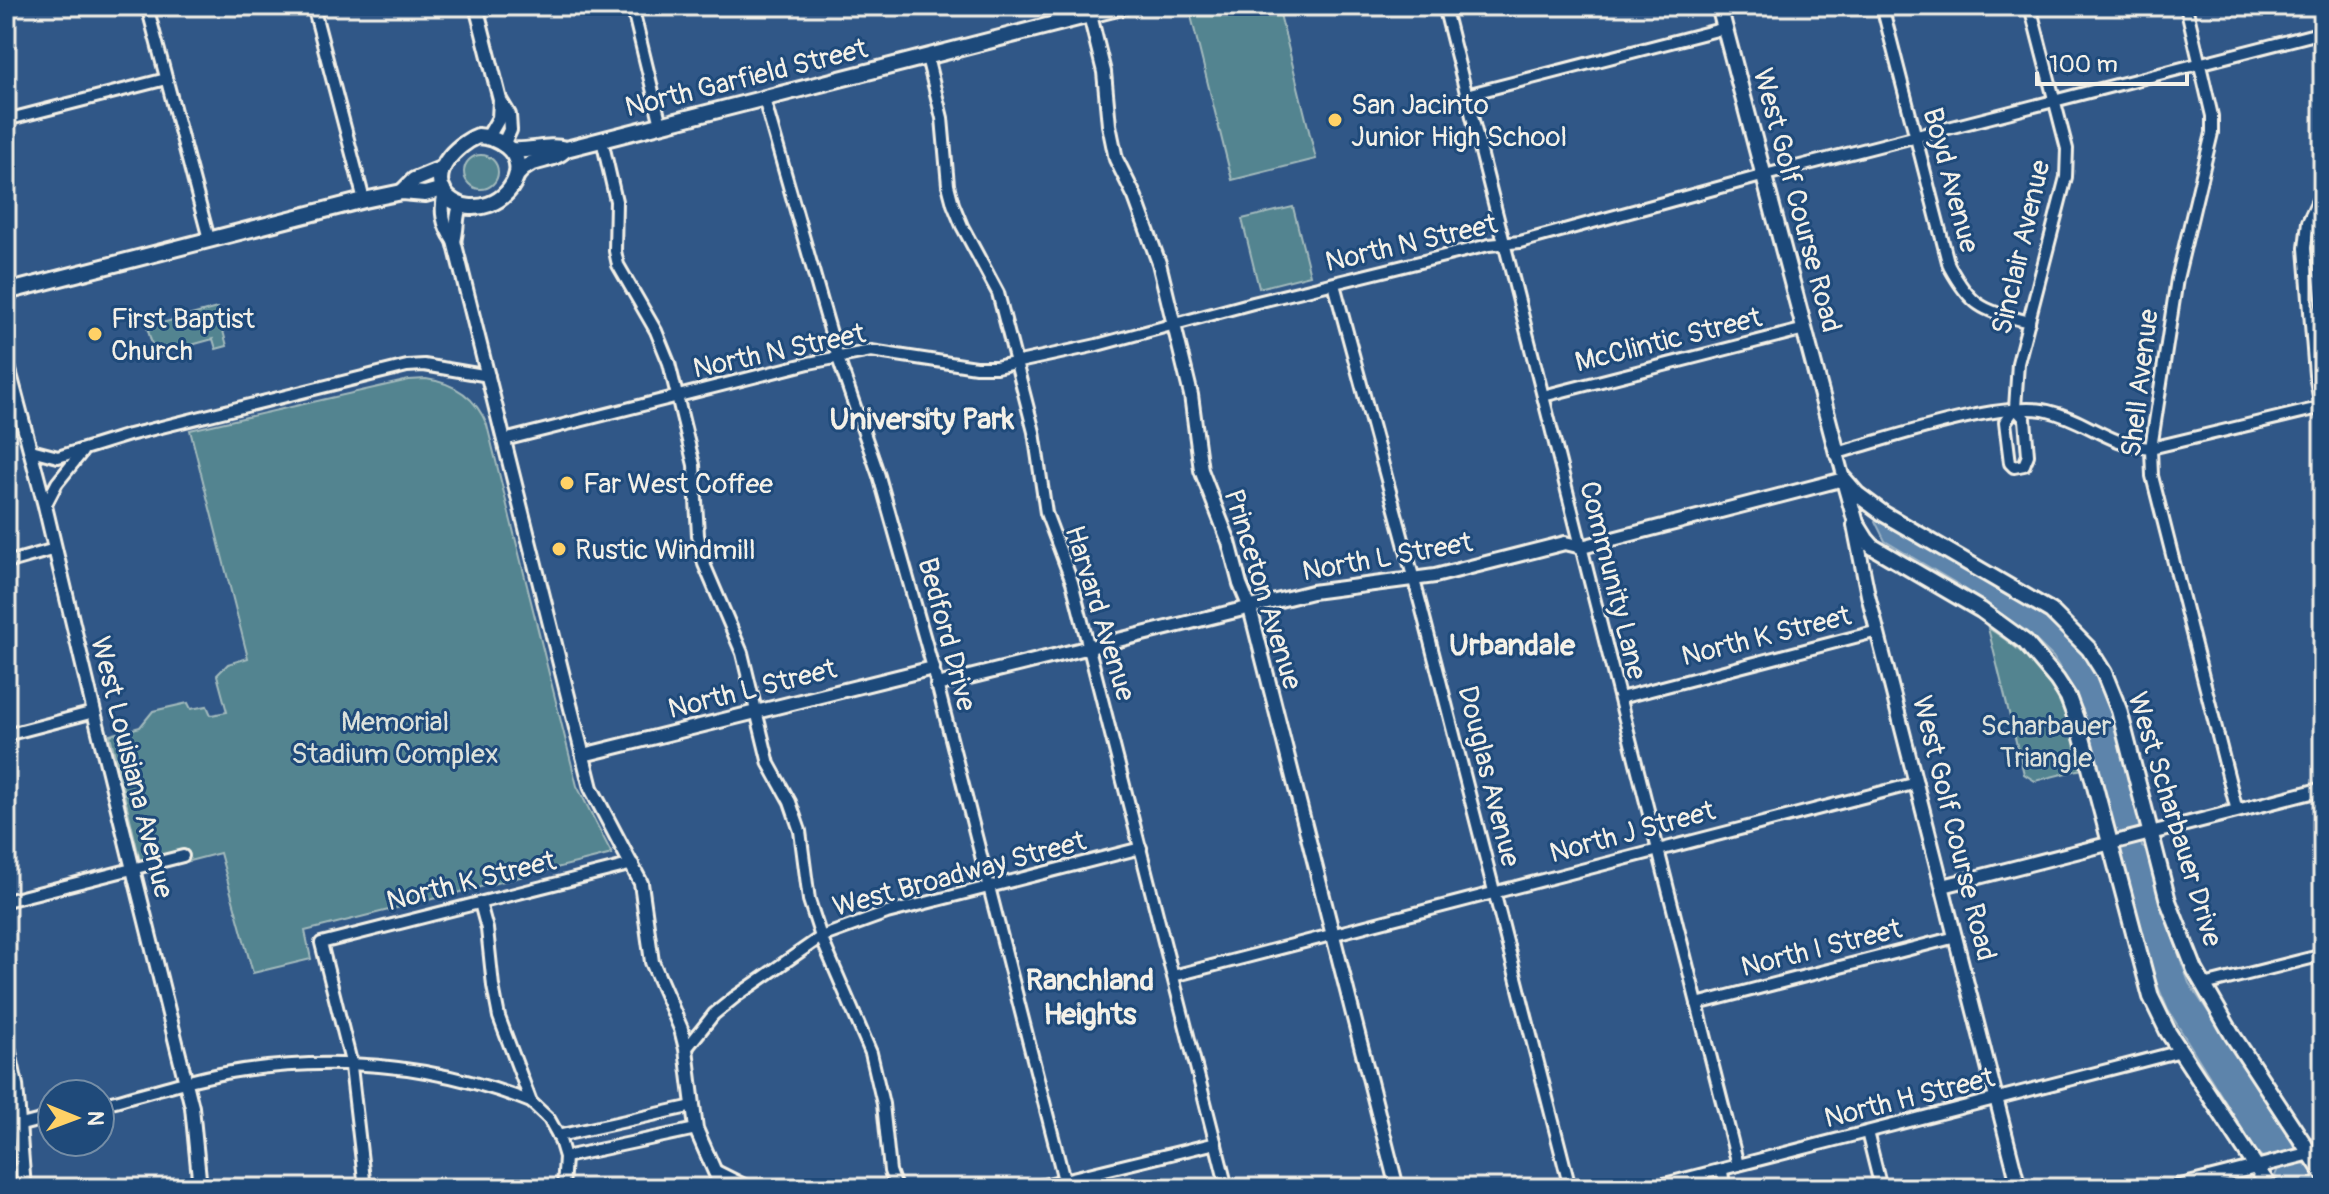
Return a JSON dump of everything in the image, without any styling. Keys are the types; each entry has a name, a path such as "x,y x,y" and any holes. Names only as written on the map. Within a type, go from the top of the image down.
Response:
{"main road":[{"name":"North Garfield Street","path":"566,149 927,57 1091,10 1125,6"},
{"name":"West Golf Course Road","path":"1719,6 1837,453"},
{"path":"488,137 507,148 529,151 550,145 566,149 559,156 525,164 506,196 496,203 461,204 449,198 444,190 443,168 452,152 468,140 488,137"},
{"path":"507,148 518,164 517,175"},
{"path":"402,192 414,180 443,168"},
{"path":"6,292 364,200 402,192 425,194 444,190"},
{"path":"1844,479 1856,523 1873,547 1981,610 2019,637 2057,680 2071,704 2080,730 2113,843 2149,991 2168,1032 2260,1166 2270,1188"},
{"name":"West Scharbauer Drive","path":"1844,479 1872,506 2051,611 2076,634 2104,673 2119,710 2148,834 2186,949 2233,1036 2313,1152 2323,1173"}],"street":[{"path":"147,6 209,239"},
{"path":"313,6 364,200"},
{"path":"476,6 500,100 509,115 507,148"},
{"path":"632,6 661,125"},
{"name":"Community Lane","path":"1444,6 1738,1165"},
{"name":"Boyd Avenue","path":"1882,6 1949,266 1962,289 1985,310 2029,322"},
{"name":"Sinclair Avenue","path":"2015,408 2018,363 2066,177 2067,149 2030,6"},
{"name":"Shell Avenue","path":"2186,6 2212,116 2212,133 2177,279 2151,448 2152,476 2237,811"},
{"name":"Princeton Avenue","path":"1091,10 1104,72 1112,144 1159,263 1191,395 1201,470 1250,608 1397,1188"},
{"path":"1466,95 1725,28"},
{"name":"North N Street","path":"504,440 871,351 976,367 996,367 1505,244 2323,32"},
{"name":"Harvard Avenue","path":"927,57 942,118 948,185 953,204 998,293 1034,432 1046,513 1072,582 1090,648 1227,1188"},
{"path":"6,120 166,79"},
{"name":"Bedford Drive","path":"764,99 838,358 879,476 933,668 1065,1184"},
{"path":"488,137 499,118 500,100"},
{"path":"602,140 616,201 615,251 618,265 656,331 669,363 694,465 698,535 704,564 742,653 769,764 790,802 800,831 809,900 821,937 871,1053 883,1104 890,1171 896,1188"},
{"path":"444,190 441,206 446,228 454,241 489,376 591,788 641,883 652,962 681,1029 686,1049 696,1129 722,1188"},
{"path":"1844,479 1837,453 2015,408 2047,411 2129,447 2151,448 2322,411 2315,375 2305,248 2308,222 2323,190"},
{"path":"454,241 461,204"},
{"name":"Douglas Avenue","path":"1334,284 1414,580 1570,1188"},
{"name":"McClintic Street","path":"1543,396 1805,329"},
{"name":"West Louisiana Avenue","path":"6,359 192,1107 200,1188"},
{"path":"31,450 51,457 84,450 129,435 407,366 432,366 489,376"},
{"path":"2015,408 2025,419 2028,455 2024,465 2019,467 2010,463 2005,422 2015,408"},
{"path":"45,506 57,483 84,450"},
{"name":"North L Street","path":"937,685 1312,592 1414,580 1565,543 1582,547 1844,479"},
{"name":"West Golf Course Road","path":"1844,479 1878,631 2019,1188"},
{"path":"6,563 55,549"},
{"name":"North K Street","path":"1620,698 1878,631"},
{"name":"North L Street","path":"583,755 933,668"},
{"path":"6,735 94,712"},
{"name":"North J Street","path":"1173,976 1917,783"},
{"path":"1943,886 2323,789"},
{"name":"West Broadway Street","path":"686,1049 724,1005 821,937 887,913 1141,848"},
{"path":"6,901 183,856"},
{"name":"North K Street","path":"351,1063 321,943 633,864"},
{"path":"480,903 487,929 499,1017 531,1102"},
{"name":"North I Street","path":"1697,1004 1956,937"},
{"path":"2204,985 2323,955"},
{"path":"6,1038 16,1085 12,1127 24,1188"},
{"name":"North H Street","path":"1649,1188 2181,1051"},
{"path":"351,1063 365,1188"},
{"path":"116,1101 268,1066 351,1063 397,1066 461,1078 531,1102 549,1119 565,1157 563,1188"},
{"path":"558,1136 693,1106"},
{"path":"12,1127 36,1121"},
{"path":"622,1121 628,1144"},
{"path":"565,1157 696,1129"},
{"path":"1867,1132 1881,1188"},
{"path":"1031,1188 1065,1184 1216,1143"},
{"path":"2173,1188 2313,1152"},
{"path":"1722,1170 1724,1188"},
{"path":"716,1171 750,1188"}],"green space":[{"path":"1213,6 1278,6 1316,159 1232,180 1190,12"},
{"path":"481,155 493,160 498,172 493,184 481,189 469,184 464,172 469,160"},
{"path":"1293,207 1310,275 1259,288 1242,219"},
{"path":"217,308 227,346 216,349 213,339 155,355 147,327"},
{"name":"Memorial Stadium Complex","path":"426,379 446,384 463,393 477,407 487,425 577,786 612,854 305,931 311,959 253,973 220,853 143,873 110,735 140,727 153,711 188,703 191,709 207,706 211,715 227,712 217,675 228,664 248,658 190,430 409,380"},
{"name":"Scharbauer Triangle","path":"1988,628 2026,656 2052,687 2069,724 2082,769 2035,781 2024,774"}],"water":[{"path":"1879,517 2007,596 2039,612 2068,636 2091,665 2110,706 2135,805 2142,847 2148,850 2162,907 2189,983 2294,1140 2305,1165 2313,1170 2323,1188 2282,1188 2275,1176 2277,1171 2256,1151 2168,1010 2147,960 2083,710 2053,657 2026,631 1954,582 1885,541 1875,521"}],"place":[{"name":"San Jacinto Junior High School","path":"1335,120"},
{"name":"First Baptist Church","path":"95,334"},
{"name":"Far West Coffee","path":"567,483"},
{"name":"Rustic Windmill","path":"559,549"}],"district":[{"name":"University Park","path":"922,419"},
{"name":"Urbandale","path":"1512,645"},
{"name":"Ranchland Heights","path":"1090,997"}]}
